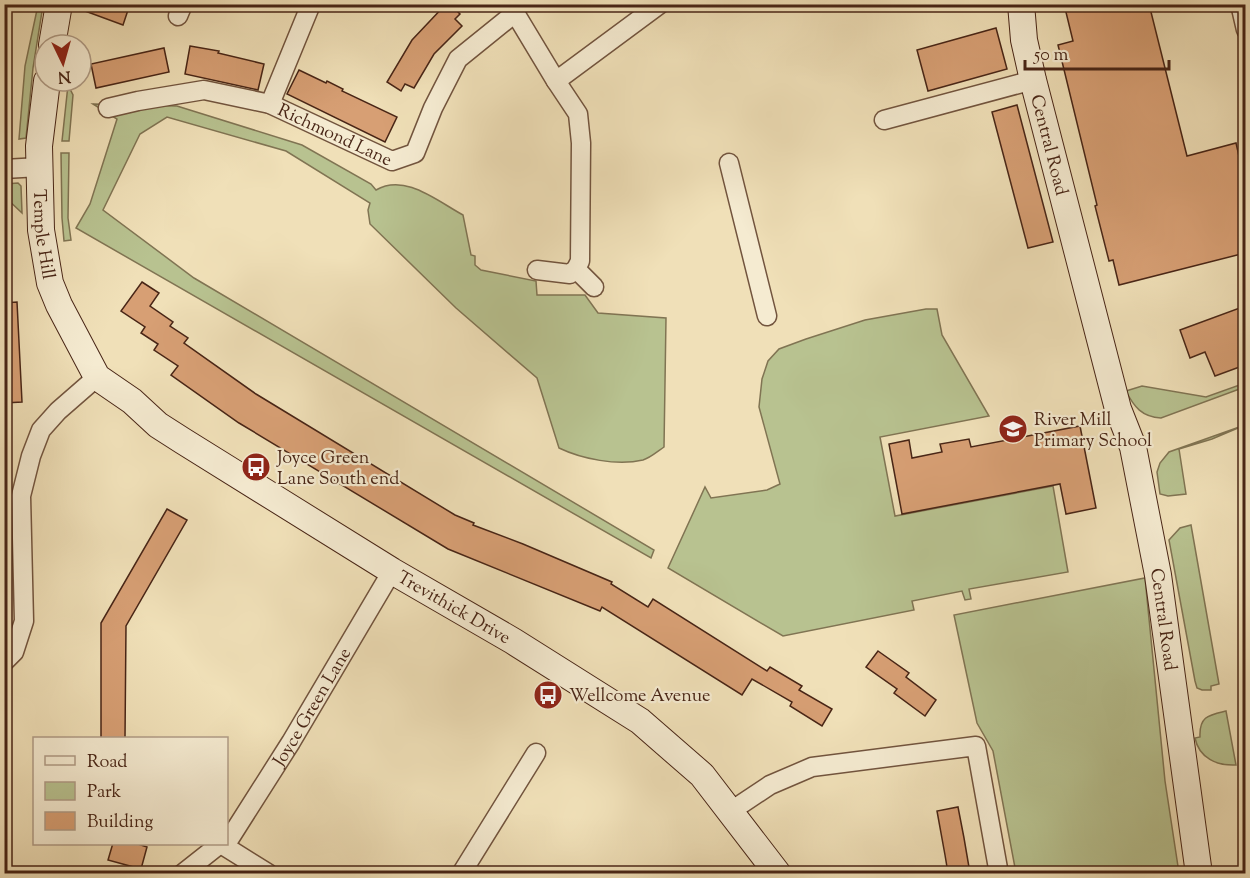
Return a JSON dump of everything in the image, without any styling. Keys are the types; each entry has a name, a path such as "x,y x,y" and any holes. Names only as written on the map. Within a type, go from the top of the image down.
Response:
{"street":[{"path":"54,33 59,4"},
{"path":"270,104 310,4"},
{"path":"556,81 660,4"},
{"name":"Central Road","path":"1021,4 1022,32 1033,80 1118,409 1133,447 1150,528 1173,678 1198,873"},
{"path":"1240,4 1245,30"},
{"path":"512,9 578,114 581,143 580,261 570,274 537,270"},
{"name":"Richmond Lane","path":"108,108 138,100 204,90 270,104 392,160 415,153 433,108 458,59 512,9"},
{"path":"884,120 1033,80"},
{"name":"Temple Hill","path":"45,93 40,138 41,230 50,283 97,377"},
{"path":"729,163 767,316"},
{"path":"4,169 40,167"},
{"path":"576,269 594,287"},
{"path":"4,662 14,652 24,621 21,496 31,456 41,430 58,411 97,377"},
{"name":"Trevithick Drive","path":"97,377 132,401 158,425 392,571 513,641 640,721 702,775 778,873"},
{"name":"Joyce Green Lane","path":"228,839 291,742 392,571"},
{"path":"731,812 770,785 812,767 976,746 999,873"},
{"path":"462,873 536,753"},
{"path":"182,873 218,845"},
{"path":"224,845 268,873"}],"green space":[{"path":"38,5 43,5 39,33 33,33 33,68 26,138 19,139 25,66"},
{"path":"67,93 72,93 69,141 62,141"},
{"path":"93,104 177,106 302,145 371,184 376,190 398,185 409,187 432,196 463,215 471,255 475,256 475,265 481,270 536,281 537,295 585,295 598,313 666,318 664,447 643,460 622,462 600,460 559,448 537,378 456,308 370,224 368,210 370,203 286,151 167,117 140,134 103,210 194,278 654,550 651,558 76,228 90,204 117,119"},
{"path":"61,153 69,153 68,218 71,240 64,241 62,218"},
{"path":"18,183 21,186 22,213 5,197 5,184"},
{"path":"937,309 942,335 989,416 880,437 895,516 1053,486 1068,572 969,589 971,599 965,600 962,591 912,601 914,610 783,636 668,568 705,487 711,498 767,490 780,484 759,407 762,379 768,361 779,349 865,320"},
{"path":"1245,383 1245,387 1161,418 1149,416 1139,410 1126,391 1142,386 1206,397"},
{"path":"1245,425 1212,439 1179,449 1186,494 1168,496 1160,494 1157,472 1160,463 1169,452"},
{"path":"1191,525 1219,684 1211,686 1211,690 1197,688 1195,681 1169,540 1180,528"},
{"path":"1145,578 1165,781 1179,873 1016,873 993,751 977,723 954,615"},
{"path":"1226,711 1236,765 1222,764 1205,756 1200,751 1195,738 1200,737 1201,725 1206,718"}],"building":[{"path":"74,4 130,4 123,25 74,7"},
{"path":"446,4 450,4 460,14 455,19 462,26 434,54 414,88 405,84 401,91 387,82 412,40"},
{"path":"1064,4 1149,4 1187,156 1236,143 1245,183 1245,253 1119,285 1113,260 1109,261 1095,206 1097,205 1058,45 1073,41"},
{"path":"996,28 1007,69 928,91 917,50"},
{"path":"190,46 219,51 218,53 264,64 258,90 185,74"},
{"path":"164,48 169,72 96,88 93,64"},
{"path":"299,70 326,83 327,81 343,89 342,91 397,117 385,142 287,94"},
{"path":"1017,105 1053,242 1028,248 992,112"},
{"path":"142,282 159,293 150,306 173,322 170,326 188,338 184,343 256,394 455,515 474,523 473,525 612,582 611,584 648,607 653,599 767,671 770,667 802,686 799,690 832,709 822,726 790,706 792,702 752,679 742,695 602,607 600,611 448,549 239,423 171,375 178,366 154,350 158,344 141,333 145,327 121,311"},
{"path":"17,302 22,402 4,403 4,303"},
{"path":"1245,306 1245,365 1215,376 1205,352 1190,358 1180,330"},
{"path":"1080,426 1096,508 1066,514 1060,484 902,514 889,444 909,440 912,458 942,452 940,444 969,439 971,447"},
{"path":"167,509 187,520 126,626 125,737 101,737 101,623"},
{"path":"878,651 909,673 906,677 936,700 925,716 894,693 897,689 866,667"},
{"path":"958,807 970,873 948,873 937,811"},
{"path":"112,845 147,847 141,869 108,860"}],"place":[{"name":"River Mill Primary School","path":"1013,429"},
{"name":"Joyce Green Lane South end","path":"256,467"},
{"name":"Wellcome Avenue","path":"548,695"}]}
